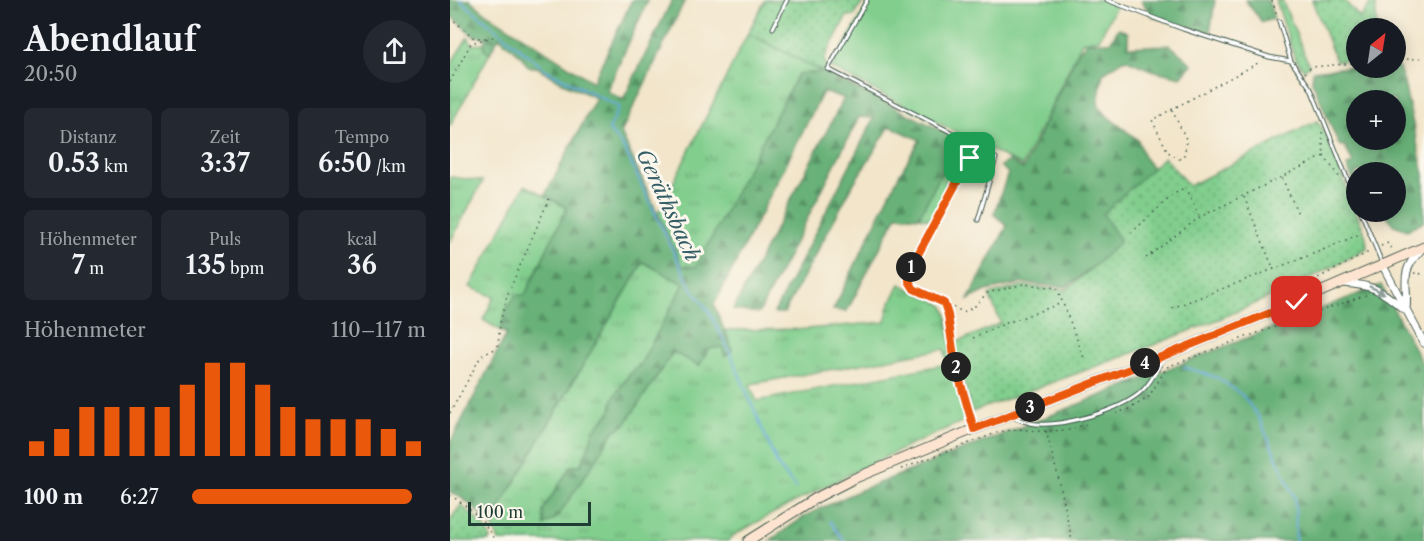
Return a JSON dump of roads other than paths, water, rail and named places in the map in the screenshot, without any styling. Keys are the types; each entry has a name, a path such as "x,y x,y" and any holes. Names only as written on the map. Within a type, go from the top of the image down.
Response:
{"main road":[{"path":"748,541 816,498 853,479 974,429 1166,355 1424,247"}],"street":[{"path":"1406,312 1406,272 1414,257 1424,247"},
{"path":"1382,264 1424,343"},
{"path":"1342,283 1374,287 1406,312"}],"lane":[{"path":"773,27 787,0"},
{"path":"867,0 828,69 974,144 996,158 978,220"},
{"path":"1107,0 1160,22 1269,57 1291,60"},
{"path":"1279,21 1291,60 1311,89 1346,177"},
{"path":"974,144 970,158 909,271 909,281 914,289 944,303 948,315 955,364 974,429"},
{"path":"1365,222 1382,264"},
{"path":"1008,416 1030,423 1071,422 1127,402 1143,391 1166,355"}],"waterway":[{"name":"Geräthsbach","path":"460,0 546,70 619,107 609,130 624,148 689,284 709,312 728,348 778,466 796,488"},
{"path":"1184,367 1218,378 1242,395 1258,416 1295,498 1296,541"},
{"name":"Geräthsbach","path":"830,521 844,541"}]}
